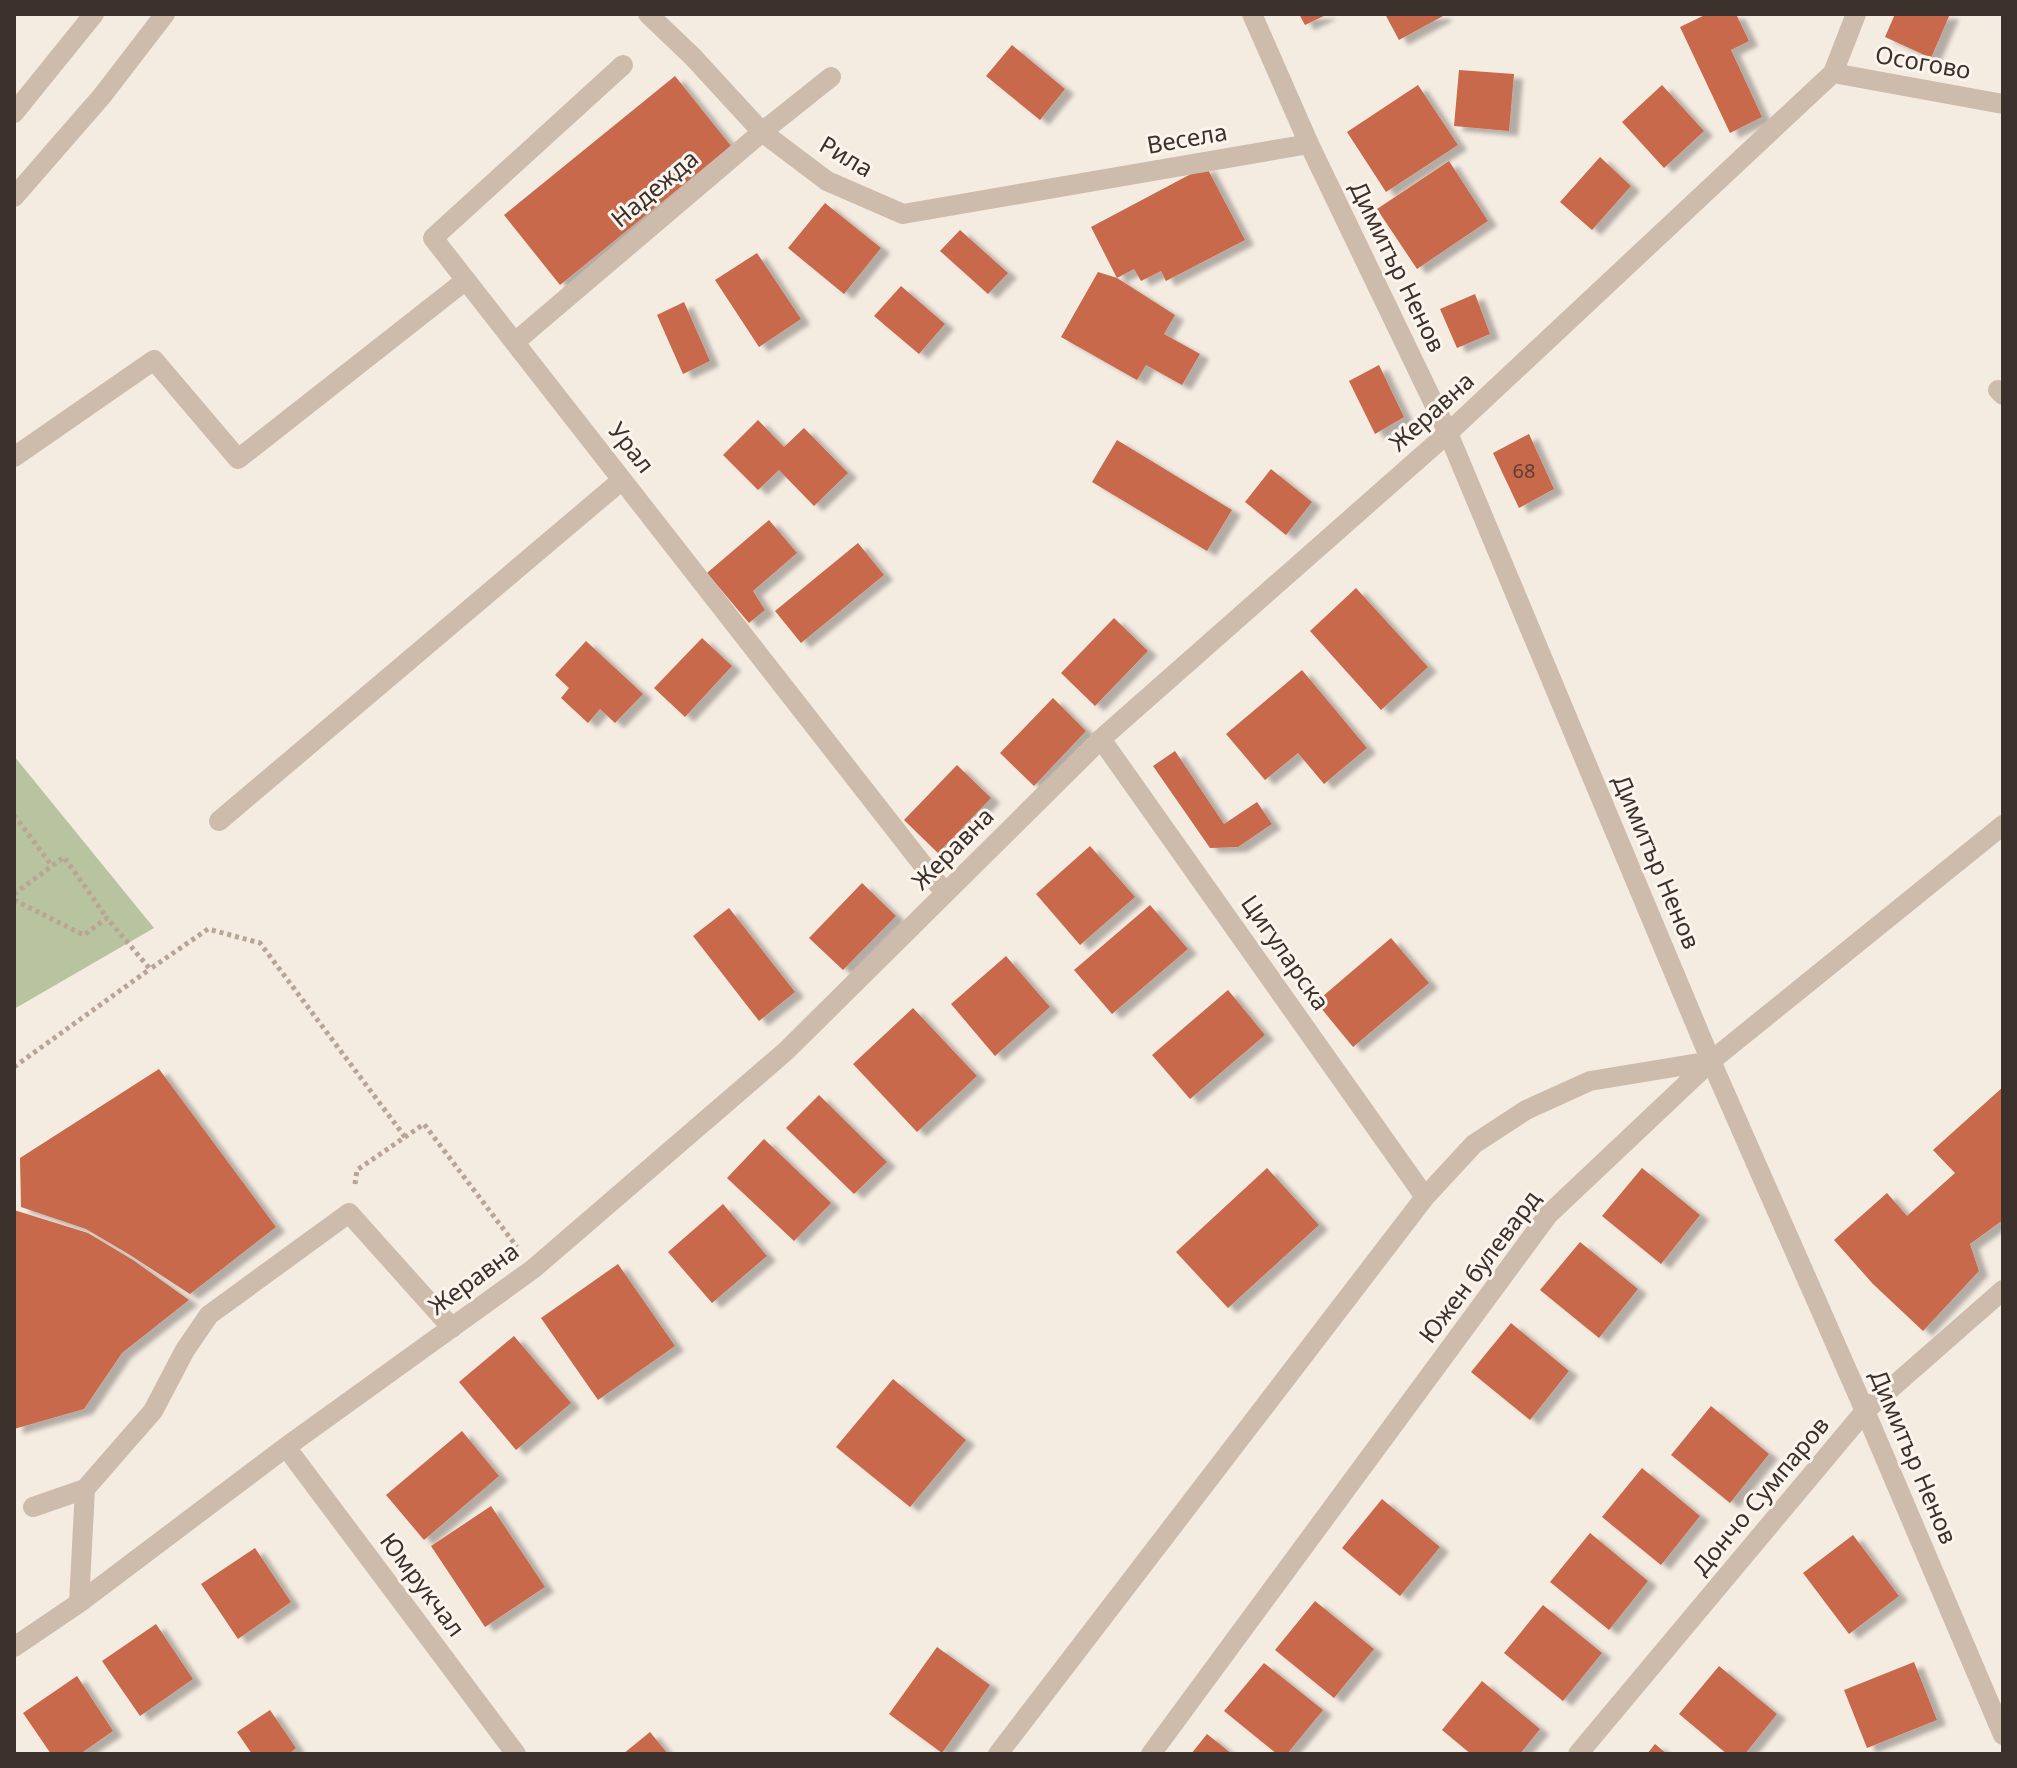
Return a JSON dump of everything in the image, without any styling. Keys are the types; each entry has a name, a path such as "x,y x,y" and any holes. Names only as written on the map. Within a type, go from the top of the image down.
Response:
{"street":[{"path":"14,113 94,14"},
{"path":"14,197 102,96 165,14"},
{"name":"Рила","path":"648,14 693,57 762,132 827,181 903,214 1073,185"},
{"name":"Димитър Ненов","path":"1252,14 1309,144 1448,433 1711,1061 1865,1411 1996,1697 2003,1735"},
{"name":"Жеравна","path":"14,1647 79,1603 286,1447 533,1269 786,1051 1101,739 1448,433 1833,73 1856,14"},
{"name":"Урал","path":"623,65 433,238 945,893"},
{"name":"Осогово","path":"1833,73 2003,104"},
{"name":"Надежда","path":"515,342 831,77"},
{"name":"Весела","path":"1073,185 1309,144"},
{"path":"14,457 154,360 238,459 466,280"},
{"path":"219,821 622,480"},
{"name":"Цигуларска","path":"1101,739 1425,1197"},
{"name":"Южен булевард","path":"1151,1754 1548,1215 1711,1061 2003,825"},
{"path":"998,1754 1425,1197 1474,1144 1526,1110 1590,1081 1711,1061"},
{"path":"33,1507 85,1489 153,1411 185,1350 209,1315 349,1213 452,1328"},
{"name":"Дончо Сумпаров","path":"1578,1754 1865,1411 2003,1290"},
{"name":"Юмрукчал","path":"286,1447 516,1754"},
{"path":"79,1603 85,1489"}],"path":[{"path":"14,815 52,866"},
{"path":"107,918 84,935 14,897 64,857 107,918 150,969"},
{"path":"14,1067 208,929 260,943 405,1137"},
{"path":"349,1213 357,1170 424,1124 533,1269"}],"green space":[{"path":"14,756 154,928 14,1009"}],"building":[{"path":"1299,14 1328,14 1305,25"},
{"path":"1385,14 1442,14 1443,16 1399,40"},
{"path":"1707,14 1736,14 1749,41 1731,50 1762,117 1730,133 1680,27"},
{"path":"1895,14 1950,14 1931,58 1885,37"},
{"path":"1012,45 1065,89 1040,120 986,76"},
{"path":"1459,70 1514,74 1509,131 1454,126"},
{"path":"675,76 731,146 560,285 504,215"},
{"path":"1418,85 1458,145 1386,192 1347,132"},
{"path":"1662,85 1704,131 1664,168 1622,122"},
{"path":"1600,157 1631,186 1592,230 1560,202"},
{"path":"1449,161 1488,221 1417,269 1377,209"},
{"path":"1206,166 1245,240 1166,281 1161,271 1141,281 1134,269 1117,278 1091,227"},
{"path":"825,203 881,248 844,294 788,248"},
{"path":"960,230 1008,273 988,294 940,251"},
{"path":"757,253 801,319 759,347 715,280"},
{"path":"1098,272 1117,278 1175,315 1164,334 1200,354 1182,385 1146,365 1137,380 1061,337"},
{"path":"901,286 945,324 919,354 874,316"},
{"path":"1475,294 1490,334 1457,348 1440,309"},
{"path":"684,302 710,361 683,374 657,315"},
{"path":"1379,365 1404,417 1375,434 1349,381"},
{"path":"758,420 784,447 804,428 848,473 814,506 779,470 758,490 723,455"},
{"path":"1529,434 1554,489 1519,508 1493,453"},
{"path":"1117,440 1232,510 1207,551 1092,482"},
{"path":"1271,469 1312,502 1286,535 1245,502"},
{"path":"769,520 797,553 753,591 765,610 749,623 707,573"},
{"path":"858,543 884,575 801,643 775,611"},
{"path":"1356,588 1428,667 1381,710 1310,631"},
{"path":"1114,618 1148,651 1095,706 1061,673"},
{"path":"702,638 732,666 685,717 654,688"},
{"path":"586,641 643,694 615,723 600,709 588,723 561,698 569,688 555,675"},
{"path":"1302,670 1367,748 1324,784 1298,753 1265,780 1226,734"},
{"path":"1053,698 1086,731 1034,786 1000,753"},
{"path":"1175,751 1224,824 1257,802 1272,824 1238,847 1210,848 1153,766"},
{"path":"957,765 991,798 938,853 904,820"},
{"path":"1090,846 1135,897 1080,945 1036,894"},
{"path":"862,883 896,916 843,970 809,938"},
{"path":"1150,905 1188,949 1112,1014 1074,970"},
{"path":"729,908 795,992 759,1021 693,936"},
{"path":"1391,938 1429,983 1353,1047 1316,1002"},
{"path":"1006,956 1050,1007 995,1056 951,1004"},
{"path":"1228,990 1265,1035 1190,1099 1152,1055"},
{"path":"913,1008 977,1076 917,1132 853,1064"},
{"path":"159,1069 276,1227 190,1294 86,1229 21,1207 20,1158"},
{"path":"2003,1087 2003,1220 1970,1244 1979,1271 1923,1331 1873,1284 1834,1240 1887,1193 1907,1216 1955,1173 1933,1150"},
{"path":"819,1095 887,1162 854,1194 786,1128"},
{"path":"764,1139 831,1203 794,1241 727,1178"},
{"path":"1267,1168 1319,1225 1228,1308 1176,1252"},
{"path":"1642,1168 1700,1215 1661,1264 1602,1216"},
{"path":"723,1204 767,1256 712,1303 668,1252"},
{"path":"14,1210 88,1233 189,1300 122,1353 84,1409 14,1429"},
{"path":"1580,1242 1638,1289 1599,1338 1540,1290"},
{"path":"618,1264 675,1346 598,1400 541,1318"},
{"path":"1511,1323 1569,1371 1530,1420 1471,1372"},
{"path":"514,1336 571,1403 516,1450 459,1382"},
{"path":"893,1379 966,1440 910,1507 836,1447"},
{"path":"1711,1406 1769,1454 1730,1503 1671,1455"},
{"path":"462,1431 499,1476 424,1540 386,1495"},
{"path":"1642,1468 1700,1516 1661,1565 1602,1517"},
{"path":"1382,1499 1440,1547 1400,1596 1342,1548"},
{"path":"491,1506 545,1587 485,1627 431,1546"},
{"path":"1590,1533 1648,1581 1609,1630 1550,1582"},
{"path":"1853,1535 1899,1596 1849,1634 1803,1573"},
{"path":"255,1548 291,1602 238,1639 201,1584"},
{"path":"1315,1601 1374,1649 1334,1698 1275,1650"},
{"path":"1543,1605 1602,1653 1563,1701 1504,1653"},
{"path":"156,1624 193,1679 140,1716 102,1661"},
{"path":"937,1647 990,1685 942,1753 889,1714"},
{"path":"1914,1662 1937,1720 1867,1748 1844,1690"},
{"path":"1264,1663 1323,1710 1287,1754 1277,1754 1224,1711"},
{"path":"1719,1666 1777,1714 1745,1754 1727,1754 1679,1714"},
{"path":"77,1676 113,1731 80,1754 51,1754 23,1713"},
{"path":"1482,1681 1540,1729 1520,1754 1471,1754 1442,1730"},
{"path":"270,1710 296,1748 289,1754 252,1754 237,1732"},
{"path":"650,1732 668,1754 623,1754"},
{"path":"1207,1734 1232,1754 1191,1754"},
{"path":"1655,1744 1667,1754 1647,1754"}]}
